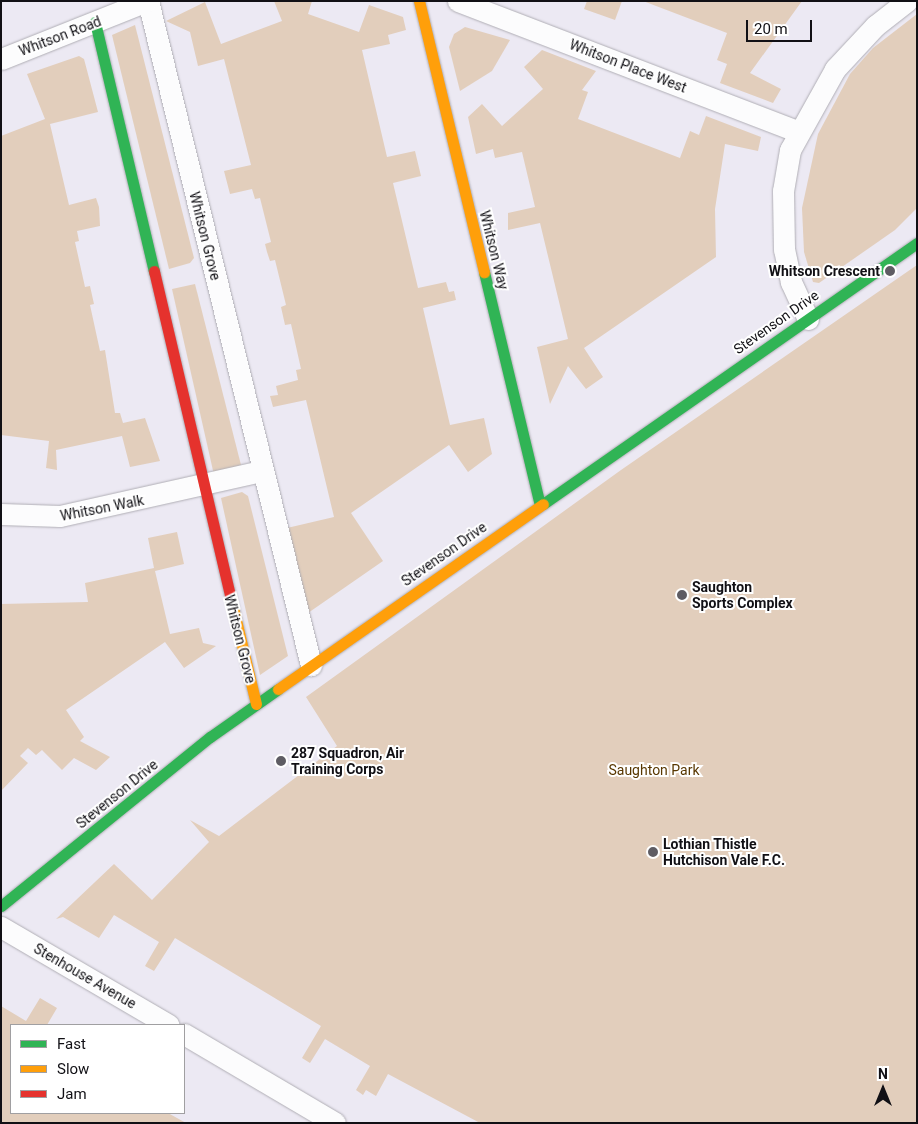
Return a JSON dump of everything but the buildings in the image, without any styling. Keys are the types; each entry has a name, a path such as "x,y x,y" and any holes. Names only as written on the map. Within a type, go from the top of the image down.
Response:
{"street":[{"name":"Whitson Road","path":"1,59 148,1"},
{"name":"Whitson Grove","path":"148,1 261,471 311,666"},
{"name":"Whitson Way","path":"418,1 540,505"},
{"name":"Whitson Place West","path":"458,1 797,131"},
{"path":"808,319 791,282 782,232 784,176 797,131 835,69 874,26 907,1"},
{"name":"Whitson Grove","path":"95,22 202,487 256,704"},
{"name":"Stevenson Drive","path":"1,906 256,704 917,243"},
{"path":"202,487 261,471"},
{"name":"Whitson Walk","path":"1,514 60,516 202,487"},
{"name":"Stenhouse Avenue","path":"1,927 167,1024"},
{"path":"185,1035 335,1123"}],"green space":[{"path":"274,1 312,1 308,14 359,32 369,5 403,17 406,30 388,35 390,44 362,50 387,157 415,151 421,176 393,183 418,288 446,282 449,292 454,291 456,300 423,308 450,425 484,418 492,454 468,472 449,445 351,513 383,561 308,613 287,528 334,517 306,400 273,407 270,396 278,395 276,386 298,380 296,370 301,369 291,324 285,325 281,307 286,305 275,260 270,261 265,244 271,242 260,198 255,199 252,189 230,194 224,171 251,165 224,59 198,66 190,32 166,21 205,2 221,44 282,21"},
{"path":"587,1 622,1 615,20 584,9"},
{"path":"643,1 802,1 750,73 781,89 773,103 720,83 727,64 717,60 727,33"},
{"path":"917,14 917,208 895,230 819,283 813,282 804,252 802,208 818,134 850,74 873,48"},
{"path":"135,25 194,258 190,263 169,269 112,35"},
{"path":"465,27 510,40 492,71 460,91 449,47 454,34"},
{"path":"542,50 596,71 582,90 588,92 578,119 680,158 690,131 699,135 706,116 761,137 758,151 725,144 715,209 716,257 584,348 603,377 586,389 568,366 550,404 537,347 568,339 540,223 508,230 508,213 535,207 522,152 495,158 493,149 476,154 468,117 482,104 502,126 543,89 524,67"},
{"path":"79,56 84,59 98,112 50,124 69,205 96,198 99,207 100,226 77,231 79,241 75,242 85,287 90,286 94,304 90,305 100,351 105,350 115,413 120,413 123,423 145,418 160,461 130,467 122,436 56,450 57,470 46,468 49,441 1,435 1,136 45,119 27,74"},
{"name":"Saughton Park","path":"917,265 917,1123 480,1123 388,1074 376,1096 366,1090 363,1095 356,1090 370,1066 325,1039 310,1063 302,1058 321,1026 175,938 154,971 145,966 159,942 114,915 99,938 63,917 56,919 114,864 152,900 209,842 190,820 219,836 337,746 306,697 621,470"},
{"path":"195,284 241,465 214,475 172,289"},
{"path":"242,492 248,496 288,656 260,675 221,498"},
{"path":"177,532 184,564 155,571 170,634 199,628 203,643 216,646 184,668 165,642 66,710 84,737 80,741 110,757 96,770 74,758 62,770 42,750 36,755 28,748 20,756 28,763 1,791 1,604 88,602 85,583 154,568 148,538"},
{"path":"40,998 57,1008 48,1024 10,1024 10,1114 170,1114 186,1123 1,1123 1,1006 26,1021"}],"traffic: fast":[{"path":"95,22 154,271"},
{"path":"543,504 917,243"},
{"path":"484,272 540,505"},
{"path":"1,906 210,737 278,689"}],"traffic: slow":[{"path":"419,1 484,272"},
{"path":"278,689 543,504"},
{"path":"231,599 256,704"}],"traffic: jam":[{"path":"154,271 231,599"}],"place":[{"name":"Whitson Crescent","path":"890,271"},
{"name":"Saughton Sports Complex","path":"682,595"},
{"name":"287 Squadron, Air Training Corps","path":"281,761"},
{"name":"Lothian Thistle Hutchison Vale F.C.","path":"653,852"}]}
